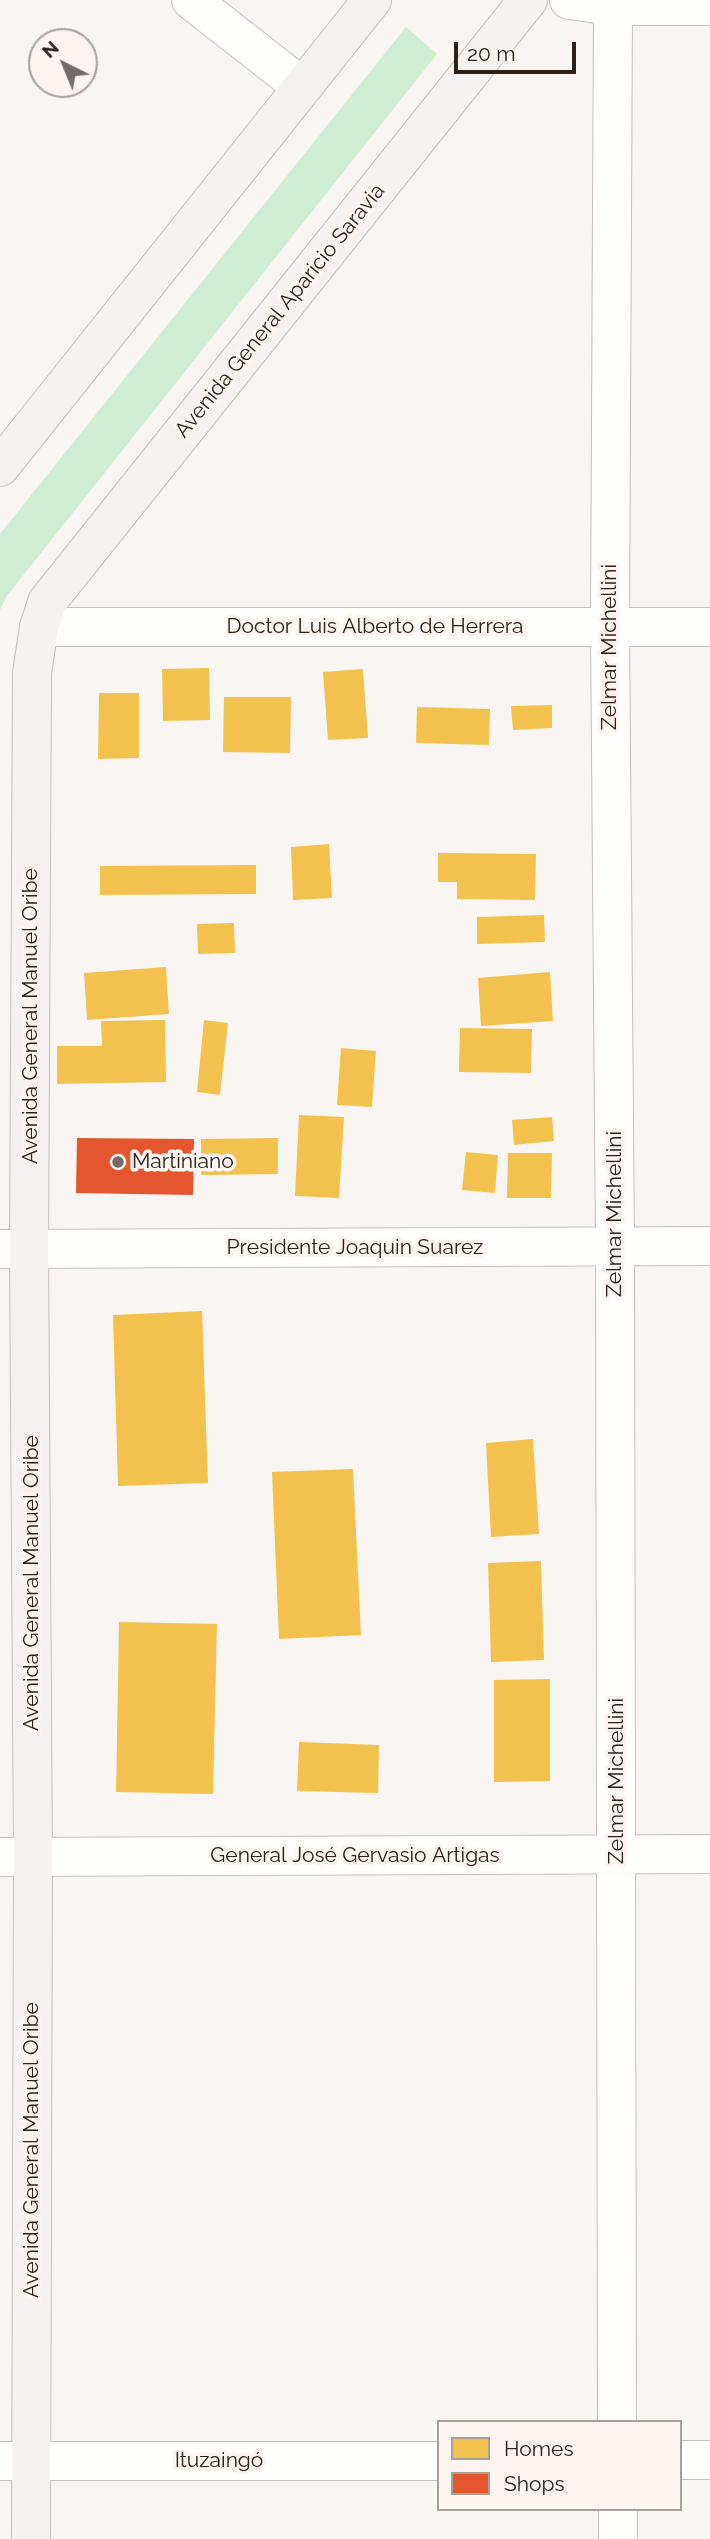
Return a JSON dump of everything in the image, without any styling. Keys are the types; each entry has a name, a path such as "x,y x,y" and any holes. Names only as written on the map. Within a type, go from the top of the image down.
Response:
{"main road":[{"path":"0,467 372,0"},
{"name":"Avenida General Aparicio Saravia","path":"39,627 47,602 528,0"},
{"name":"Avenida General Manuel Oribe","path":"32,2539 16,2462 16,681 39,627"}],"street":[{"path":"191,0 301,86"},
{"path":"569,0 613,6 710,6"},
{"name":"Zelmar Michellini","path":"613,6 610,627 615,1246 617,2420"},
{"name":"Doctor Luis Alberto de Herrera","path":"39,627 710,627"},
{"name":"Presidente Joaquin Suarez","path":"15,1249 710,1246"},
{"name":"General José Gervasio Artigas","path":"17,1857 710,1854"},
{"name":"Ituzaingó","path":"16,2462 437,2460"},
{"path":"682,2460 710,2460"},
{"path":"618,2511 618,2539"}],"green space":[{"path":"406,27 437,54 6,597 0,610 0,534"}],"building: Homes":[{"path":"209,668 210,720 163,721 162,669"},
{"path":"363,669 368,738 328,740 323,672"},
{"path":"99,693 139,693 139,758 98,759"},
{"path":"224,697 291,697 290,753 223,752"},
{"path":"552,705 552,728 513,730 511,706"},
{"path":"417,707 490,709 489,745 416,743"},
{"path":"329,844 332,898 293,900 291,847"},
{"path":"438,853 536,854 535,900 457,899 457,882 438,882"},
{"path":"256,865 256,894 100,895 100,866"},
{"path":"544,915 545,942 477,944 477,917"},
{"path":"234,923 235,953 198,954 197,924"},
{"path":"166,967 169,1014 87,1020 84,973"},
{"path":"550,972 553,1021 481,1026 478,978"},
{"path":"165,1020 166,1082 57,1084 57,1046 102,1046 101,1021"},
{"path":"204,1020 228,1023 220,1095 197,1092"},
{"path":"460,1028 532,1029 531,1073 459,1072"},
{"path":"341,1048 376,1051 372,1107 337,1105"},
{"path":"299,1115 344,1117 339,1198 295,1196"},
{"path":"552,1117 554,1141 514,1145 512,1120"},
{"path":"278,1138 278,1174 201,1175 201,1139"},
{"path":"466,1152 498,1155 495,1193 462,1190"},
{"path":"508,1153 552,1153 551,1198 507,1198"},
{"path":"202,1311 208,1483 118,1486 113,1315"},
{"path":"533,1439 539,1534 491,1537 486,1443"},
{"path":"353,1469 361,1635 279,1639 272,1472"},
{"path":"541,1561 544,1660 491,1662 488,1563"},
{"path":"119,1622 217,1624 213,1794 116,1792"},
{"path":"550,1679 550,1781 494,1782 494,1680"},
{"path":"299,1742 379,1745 378,1793 297,1791"}],"building: Shops":[{"path":"77,1138 194,1139 193,1195 76,1193"}],"place":[{"name":"Martiniano","path":"118,1162"}]}
